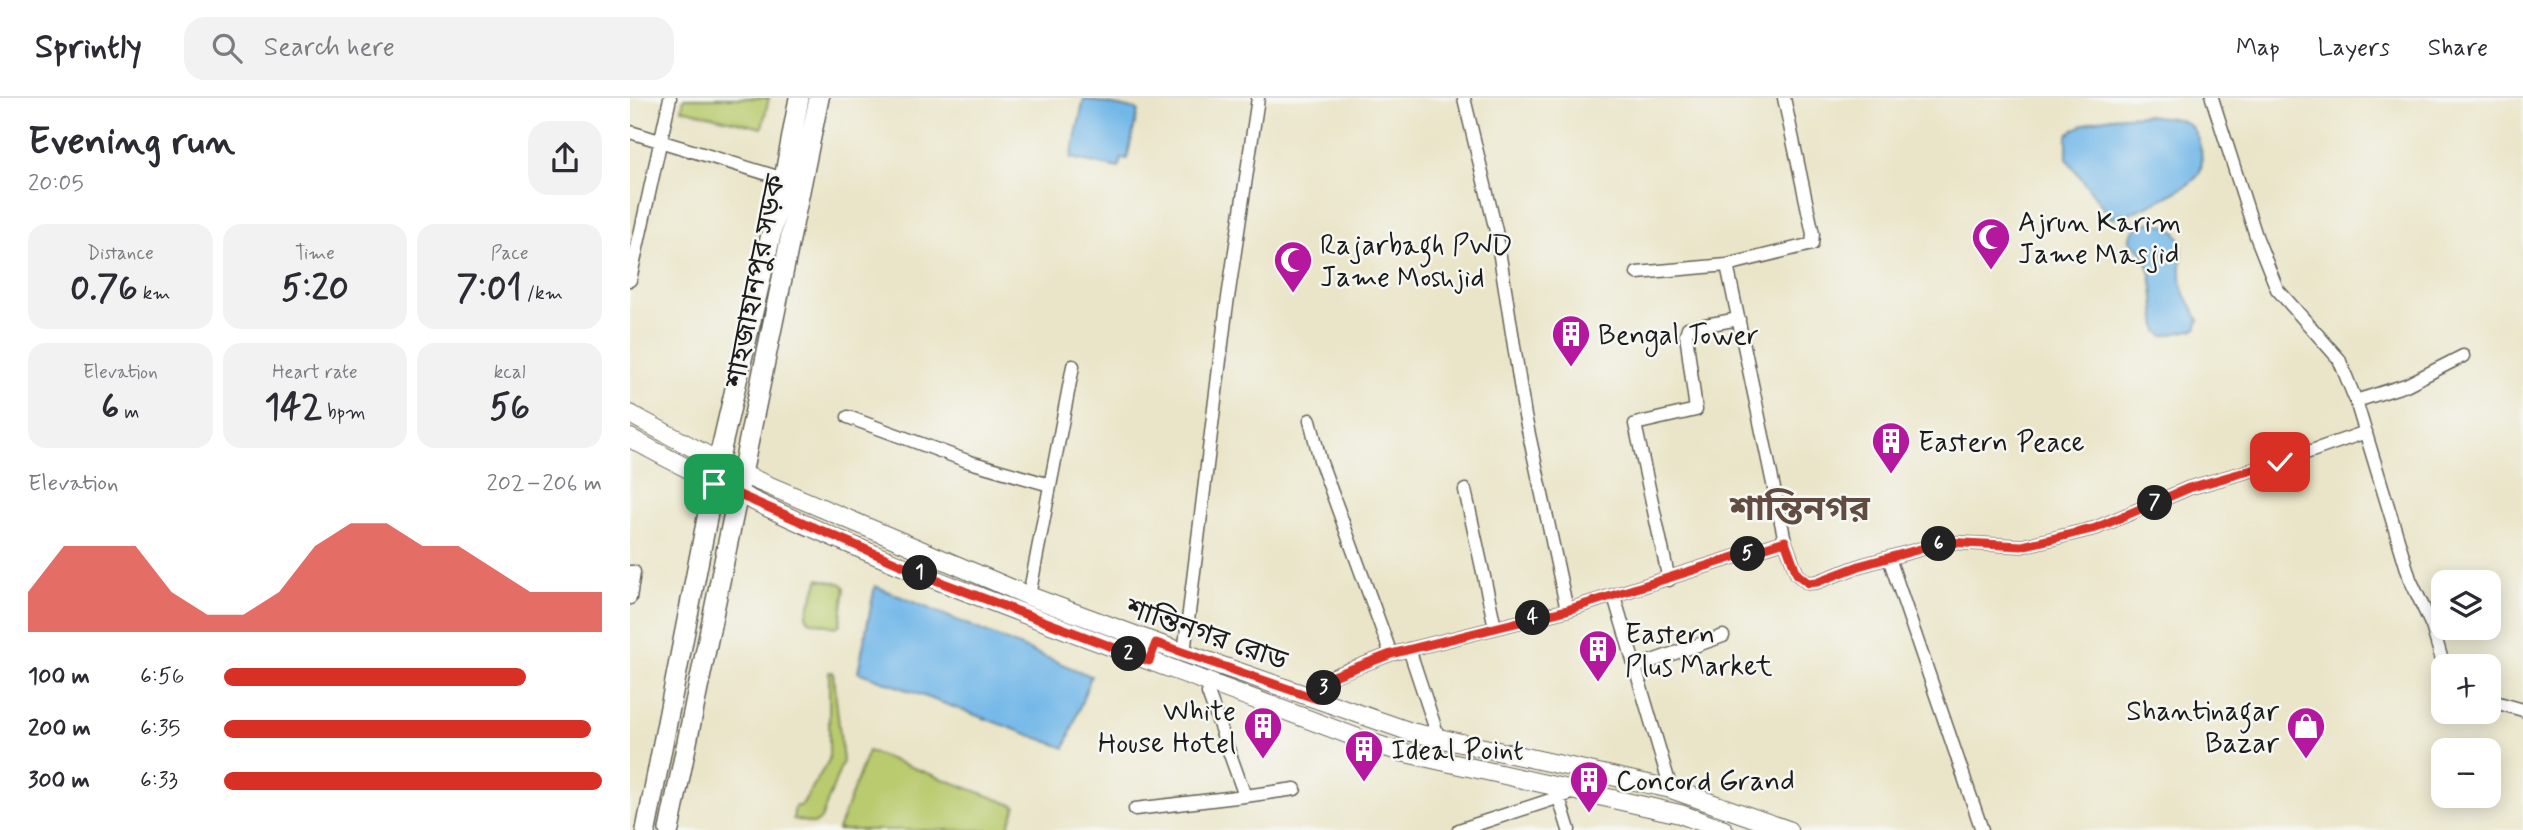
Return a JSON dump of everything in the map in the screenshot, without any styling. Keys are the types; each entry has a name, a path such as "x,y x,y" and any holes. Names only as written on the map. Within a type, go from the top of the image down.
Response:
{"main road":[{"name":"শাহজাহানপুর সড়ক","path":"646,830 714,484 784,179 799,98"},
{"name":"শাহজাহানপুর সড়ক","path":"668,830 740,496 819,98"},
{"name":"শান্তিনগর রোড","path":"630,414 744,475 1029,596 1156,643 1439,739 1671,789 1788,830"},
{"name":"শান্তিনগর রোড","path":"630,438 740,496 1023,615 1401,752 1581,790 1683,822 1724,830"},
{"path":"1023,615 1029,596"},
{"path":"1149,661 1156,643"}],"street":[{"path":"630,280 670,98"},
{"path":"1184,653 1226,311 1258,98"},
{"path":"1464,98 1496,231 1525,416 1567,610"},
{"path":"1637,273 1727,265 1812,244 1813,234 1784,98"},
{"path":"2211,98 2256,236 2277,289 2339,359 2356,401 2410,579 2432,626 2440,654"},
{"path":"630,132 784,179"},
{"path":"1727,265 1785,541 1797,574 1808,583 1946,542 2022,546 2096,528 2189,488 2280,462 2365,432"},
{"path":"1669,580 1635,424 1696,410 1686,334 1688,328 1739,319"},
{"path":"2356,401 2406,384 2463,356"},
{"path":"1029,596 1073,366"},
{"path":"848,417 970,462 1050,485"},
{"path":"1310,420 1320,460 1391,654"},
{"path":"1465,490 1495,626"},
{"path":"1317,699 1331,677 1391,654 1567,610 1669,580 1785,541"},
{"path":"1889,558 1982,830"},
{"path":"630,572 634,572 630,598"},
{"path":"1614,596 1671,789"},
{"path":"1635,667 1723,636"},
{"path":"1409,649 1439,739"},
{"path":"1212,684 1208,693 1245,796"},
{"path":"2501,704 2523,710"},
{"path":"1135,808 1295,789"},
{"path":"1460,830 1581,790"},
{"path":"1559,798 1569,830"}],"green space":[{"path":"684,98 769,98 762,128 682,109"},
{"path":"819,579 842,584 845,588 840,624 836,627 809,621 806,616"},
{"path":"829,672 833,672 843,761 821,819 814,824 793,819 795,806 801,806 829,760"},
{"path":"868,751 1016,806 1007,830 838,830"}],"water":[{"path":"1084,99 1138,110 1127,159 1121,158 1119,168 1071,158"},
{"path":"2146,115 2174,118 2193,129 2202,156 2200,170 2193,181 2171,194 2143,208 2111,218 2067,159 2067,135 2094,121"},
{"path":"2151,222 2174,231 2179,238 2182,246 2182,286 2199,320 2196,329 2163,336 2158,331 2150,270 2146,259 2130,241 2136,227"},
{"path":"875,586 1091,676 1065,748 858,672"}],"place":[{"name":"Ajrun Karim Jame Masjid","path":"1991,271"},
{"name":"Rajarbagh PWD Jame Moshjid","path":"1293,294"},
{"name":"Bengal Tower","path":"1571,368"},
{"name":"Eastern Peace","path":"1891,475"},
{"name":"Eastern Plus Market","path":"1598,683"},
{"name":"White House Hotel","path":"1263,760"},
{"name":"Shantinagar Bazar","path":"2306,760"},
{"name":"Ideal Point","path":"1364,783"},
{"name":"Concord Grand","path":"1589,814"}],"district":[{"name":"শান্তিনগর","path":"1800,508"}],"route":[{"path":"714,484 943,583 1149,661 1156,643 1317,699 1331,677 1391,654 1567,610 1669,580 1785,541 1797,574 1808,583 1817,582 1862,565 1946,542 2022,546 2096,528 2189,488 2280,462"}]}
